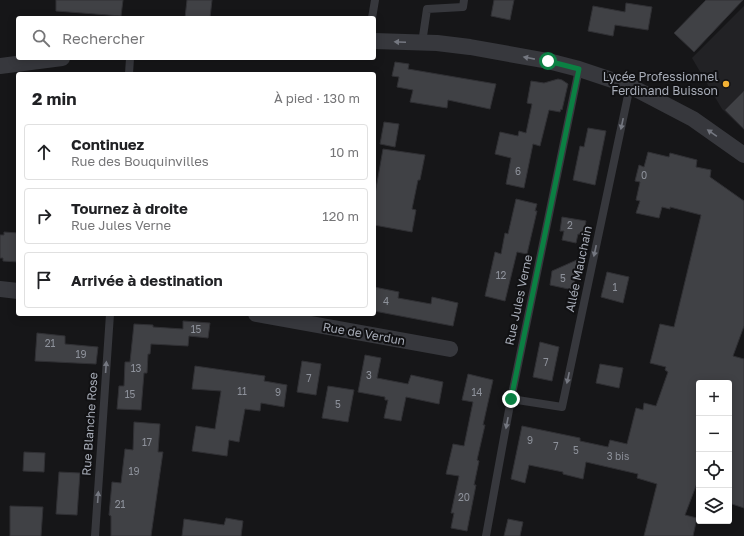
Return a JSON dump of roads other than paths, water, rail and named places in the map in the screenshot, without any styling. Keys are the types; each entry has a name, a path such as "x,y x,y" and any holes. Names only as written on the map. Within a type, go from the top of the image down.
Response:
{"street":[{"path":"376,41 470,47 548,61 579,69 630,86 693,119 744,156"},
{"path":"0,66 46,60"},
{"path":"0,289 16,290"},
{"name":"Rue de Verdun","path":"267,316 450,349"}],"lane":[{"path":"372,16 375,0"},
{"path":"422,43 428,10 463,7 464,0"},
{"path":"128,72 130,60"},
{"name":"Rue Jules Verne","path":"486,536 511,399 579,69"},
{"name":"Allée Mauchain","path":"511,399 562,408 630,86"},
{"name":"Rue Blanche Rose","path":"95,536 110,316"}],"place":[{"name":"Lycée Professionnel Ferdinand Buisson","path":"726,84"}]}
